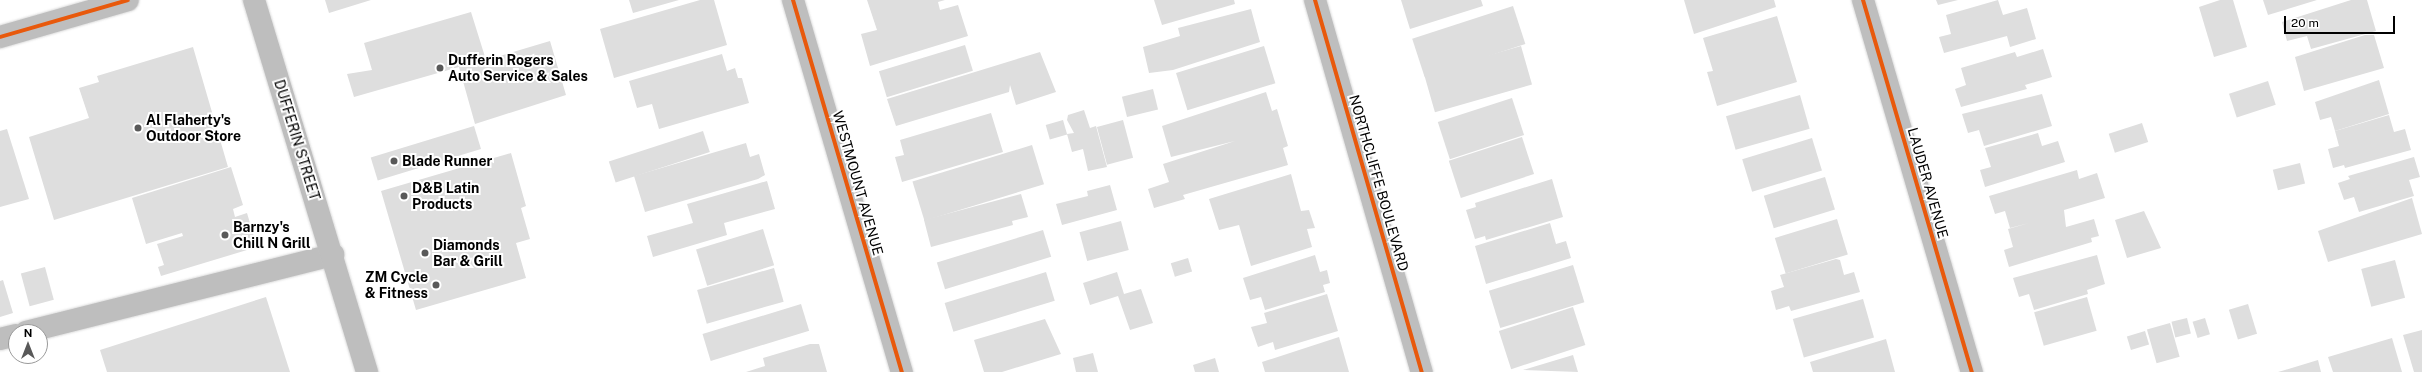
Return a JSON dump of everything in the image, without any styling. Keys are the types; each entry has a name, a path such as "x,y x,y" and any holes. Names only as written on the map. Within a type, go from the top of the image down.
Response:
{"street":[{"path":"0,36 128,0"},
{"name":"DUFFERIN STREET","path":"254,0 368,372"},
{"name":"WESTMOUNT AVENUE","path":"793,0 902,372"},
{"name":"NORTHCLIFFE BOULEVARD","path":"1315,0 1422,372"},
{"name":"LAUDER AVENUE","path":"1863,0 1972,372"},
{"path":"48,326 333,255"}],"building":[{"path":"325,0 371,0 329,13"},
{"path":"629,0 679,0 633,13"},
{"path":"700,0 714,0 727,45 614,78 600,29"},
{"path":"867,0 945,0 938,2 940,10 958,5 968,36 870,66 861,34 877,30"},
{"path":"1154,0 1234,0 1235,4 1162,25"},
{"path":"1401,0 1481,0 1483,6 1410,29"},
{"path":"1684,0 1774,0 1776,7 1694,34"},
{"path":"1936,0 1958,0 1938,5"},
{"path":"1998,0 2003,15 2027,8 2036,39 2010,47 2007,36 1944,53 1939,37 1951,34 1946,15"},
{"path":"2220,0 2233,0 2247,47 2214,57 2199,7"},
{"path":"2263,0 2317,0 2268,15"},
{"path":"2351,0 2367,0 2376,31 2311,49 2307,36 2287,41 2282,22"},
{"path":"1513,6 1525,44 1425,77 1412,39"},
{"path":"1251,9 1260,42 1173,70 1149,73 1143,47 1180,36 1178,28"},
{"path":"471,12 486,60 550,41 566,95 475,124 459,67 354,97 347,74 372,70 364,43"},
{"path":"1777,16 1797,82 1717,106 1707,72 1713,71 1703,38"},
{"path":"2365,35 2374,35 2384,68 2304,91 2295,57"},
{"path":"965,45 973,71 887,97 879,71"},
{"path":"1264,46 1275,83 1187,110 1176,73"},
{"path":"1521,46 1532,84 1435,112 1424,74"},
{"name":"Al Flaherty's Outdoor Store","path":"193,47 228,167 54,220 29,137 89,118 79,88 99,82 97,76"},
{"path":"2043,49 2052,77 2025,85 2027,89 1961,107 1955,89 1966,85 1961,68 2015,52 2017,57"},
{"path":"1040,52 1056,92 1016,105 1010,85 1009,92 896,126 887,99"},
{"path":"722,54 727,71 735,68 738,78 742,78 749,103 659,129 652,104 637,108 629,81"},
{"path":"2379,80 2389,114 2335,131 2331,117 2320,120 2315,102"},
{"path":"2268,81 2276,105 2237,117 2229,94"},
{"path":"1153,89 1158,109 1127,117 1122,97"},
{"path":"1266,92 1272,111 1277,109 1288,146 1283,148 1288,165 1183,195 1185,199 1154,208 1148,189 1169,182 1163,164 1235,141 1171,157 1162,126"},
{"path":"2042,94 2052,126 1984,146 1979,130 1968,133 1962,114"},
{"path":"1800,95 1810,129 1736,150 1726,116"},
{"path":"1512,98 1524,135 1450,159 1438,122"},
{"path":"1084,110 1090,128 1096,126 1107,167 1088,171 1083,149 1072,152 1067,134 1074,133 1067,120 1068,115"},
{"path":"991,113 1003,152 902,182 895,157 904,155 900,140"},
{"path":"2389,115 2394,132 2405,129 2411,150 2345,168 2344,165 2333,168 2328,149 2339,146 2335,131"},
{"path":"1063,120 1067,134 1050,139 1046,125"},
{"path":"1123,120 1133,158 1107,165 1097,127"},
{"path":"2142,123 2148,142 2115,153 2109,134"},
{"path":"474,126 481,149 378,181 371,158"},
{"path":"7,129 29,199 0,207 0,131"},
{"path":"703,131 710,152 616,183 609,162"},
{"path":"2038,133 2042,146 2058,141 2065,162 1985,187 1980,170 1991,167 1985,148"},
{"path":"1522,137 1534,174 1461,198 1449,161"},
{"path":"1812,138 1822,171 1752,192 1742,159"},
{"path":"746,143 750,157 759,154 765,175 758,179 645,212 634,176"},
{"path":"1032,145 1044,184 924,221 912,182"},
{"path":"511,153 526,206 521,208 530,239 516,243 526,278 416,310 381,191"},
{"path":"2414,157 2420,177 2409,180 2414,196 2359,212 2354,197 2344,200 2338,183 2350,179 2348,176"},
{"path":"2300,163 2305,183 2278,190 2273,170"},
{"path":"231,167 243,205 233,209 235,217 247,213 257,247 161,276 158,267 164,265 157,244 183,236 182,233 146,244 132,198"},
{"path":"2077,170 2079,179 2097,173 2105,198 2064,210 2066,227 2094,219 2099,236 2091,238 2092,242 2009,267 2004,250 2013,247 2008,229 2029,223 2010,228 2005,211 1995,214 1989,196"},
{"path":"1291,174 1301,211 1309,210 1315,228 1307,229 1312,247 1251,266 1239,225 1219,230 1209,199"},
{"path":"1825,177 1835,210 1774,228 1764,196"},
{"path":"1552,179 1563,217 1486,240 1485,236 1475,239 1466,210 1476,207 1475,203"},
{"path":"767,181 775,209 724,223 727,235 653,257 647,236 693,223 687,204"},
{"path":"1110,185 1117,210 1062,225 1056,204 1088,196 1087,191"},
{"path":"1021,194 1028,217 1012,221 1013,225 931,247 924,220"},
{"path":"2412,198 2422,234 2328,262 2318,231"},
{"path":"2144,211 2161,248 2127,258 2115,220"},
{"path":"1837,219 1848,254 1786,273 1775,238"},
{"path":"1121,221 1129,250 1087,261 1079,232"},
{"path":"1550,223 1556,244 1566,241 1571,258 1486,284 1475,246"},
{"path":"763,229 774,265 707,286 696,249"},
{"path":"1043,230 1051,257 945,289 937,262"},
{"path":"1315,255 1320,272 1327,270 1330,283 1323,285 1325,292 1265,310 1261,297 1250,300 1243,278"},
{"path":"2097,255 2105,284 2087,290 2088,294 2034,310 2029,294 2019,297 2013,278"},
{"path":"1188,258 1192,271 1175,277 1171,263"},
{"path":"1836,259 1840,260 1844,275 1854,272 1860,292 1791,311 1789,306 1776,310 1771,291 1784,287 1780,275"},
{"path":"2395,260 2405,298 2371,307 2361,269"},
{"path":"1573,265 1584,302 1500,328 1489,291"},
{"path":"45,267 54,300 30,306 21,273"},
{"path":"774,268 784,302 707,324 697,290"},
{"path":"1046,272 1055,301 953,332 945,303"},
{"path":"1117,272 1124,294 1141,289 1153,323 1130,330 1118,296 1090,305 1083,283"},
{"path":"3,280 13,313 0,317 0,281"},
{"path":"1327,294 1338,331 1275,350 1273,342 1258,347 1251,327 1267,323 1264,313"},
{"path":"266,297 290,372 107,372 100,350"},
{"path":"2087,297 2097,331 2044,346 2034,312"},
{"path":"1863,299 1874,337 1804,358 1793,319"},
{"path":"801,304 809,331 711,361 703,334"},
{"path":"2248,304 2257,334 2238,339 2229,310"},
{"path":"1573,307 1585,345 1511,369 1499,331"},
{"path":"2187,318 2191,334 2175,337 2171,322"},
{"path":"2205,318 2210,334 2198,338 2193,322"},
{"path":"1045,319 1061,354 1002,372 984,372 974,340"},
{"path":"2170,323 2180,357 2157,363 2147,330"},
{"path":"2422,330 2422,372 2414,372 2403,335"},
{"path":"2145,331 2149,344 2131,350 2127,337"},
{"path":"1339,337 1349,372 1265,372 1262,362"},
{"path":"2392,338 2402,372 2333,372 2328,357"},
{"path":"1886,339 1895,372 1813,372 1810,362"},
{"path":"810,344 819,344 827,372 746,372 765,366 763,358"},
{"path":"1093,353 1098,372 1076,372 1073,358"},
{"path":"1573,355 1578,372 1523,370"},
{"path":"1215,358 1219,372 1195,372 1193,365"},
{"path":"2318,360 2321,372 2278,372 2285,370"}],"cycle path":[{"path":"0,37 128,0"},
{"path":"793,0 902,372"},
{"path":"1315,0 1422,372"},
{"path":"1863,0 1972,372"}],"place":[{"name":"Dufferin Rogers Auto Service & Sales","path":"440,68"},
{"name":"Al Flaherty's Outdoor Store","path":"138,128"},
{"name":"Blade Runner","path":"394,161"},
{"name":"D&B Latin Products","path":"404,196"},
{"name":"Barnzy's Chill N Grill","path":"225,235"},
{"name":"Diamonds Bar & Grill","path":"425,253"},
{"name":"ZM Cycle & Fitness","path":"436,285"}]}
